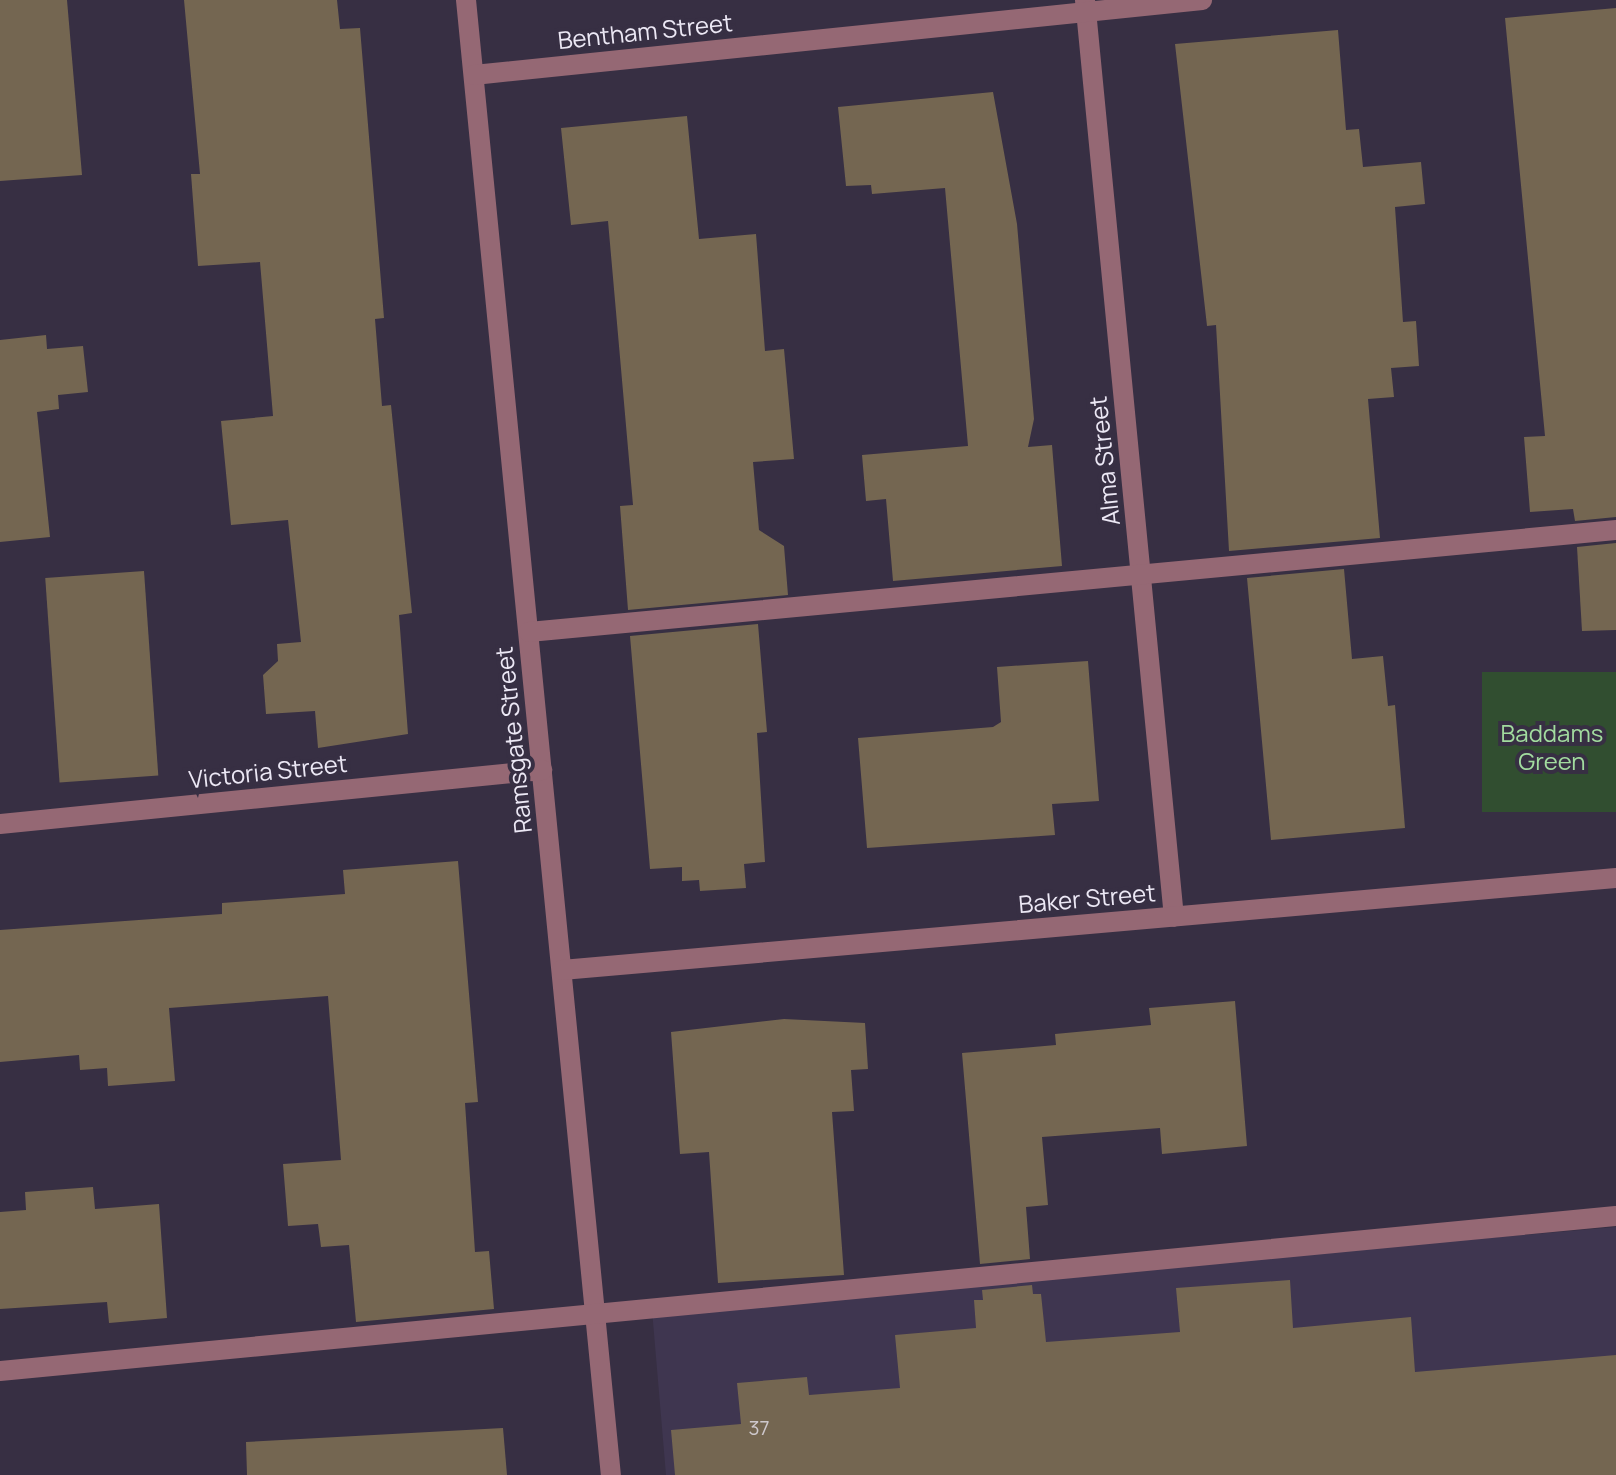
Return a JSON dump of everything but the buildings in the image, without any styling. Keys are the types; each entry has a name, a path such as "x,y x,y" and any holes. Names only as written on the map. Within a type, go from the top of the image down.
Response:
{"street":[{"name":"Ramsgate Street","path":"466,0 611,1475"},
{"name":"Bentham Street","path":"474,75 1085,6 1202,0"},
{"name":"Alma Street","path":"1085,6 1174,917"},
{"path":"529,632 1616,530"},
{"name":"Victoria Street","path":"0,824 542,770"},
{"name":"Baker Street","path":"562,970 1616,878"},
{"path":"0,1371 1616,1216"}],"shaded area":[{"path":"1616,1227 1616,1475 666,1475 652,1310"}],"green space":[{"name":"Baddams Green","path":"1482,672 1616,672 1616,812 1482,812"}]}
